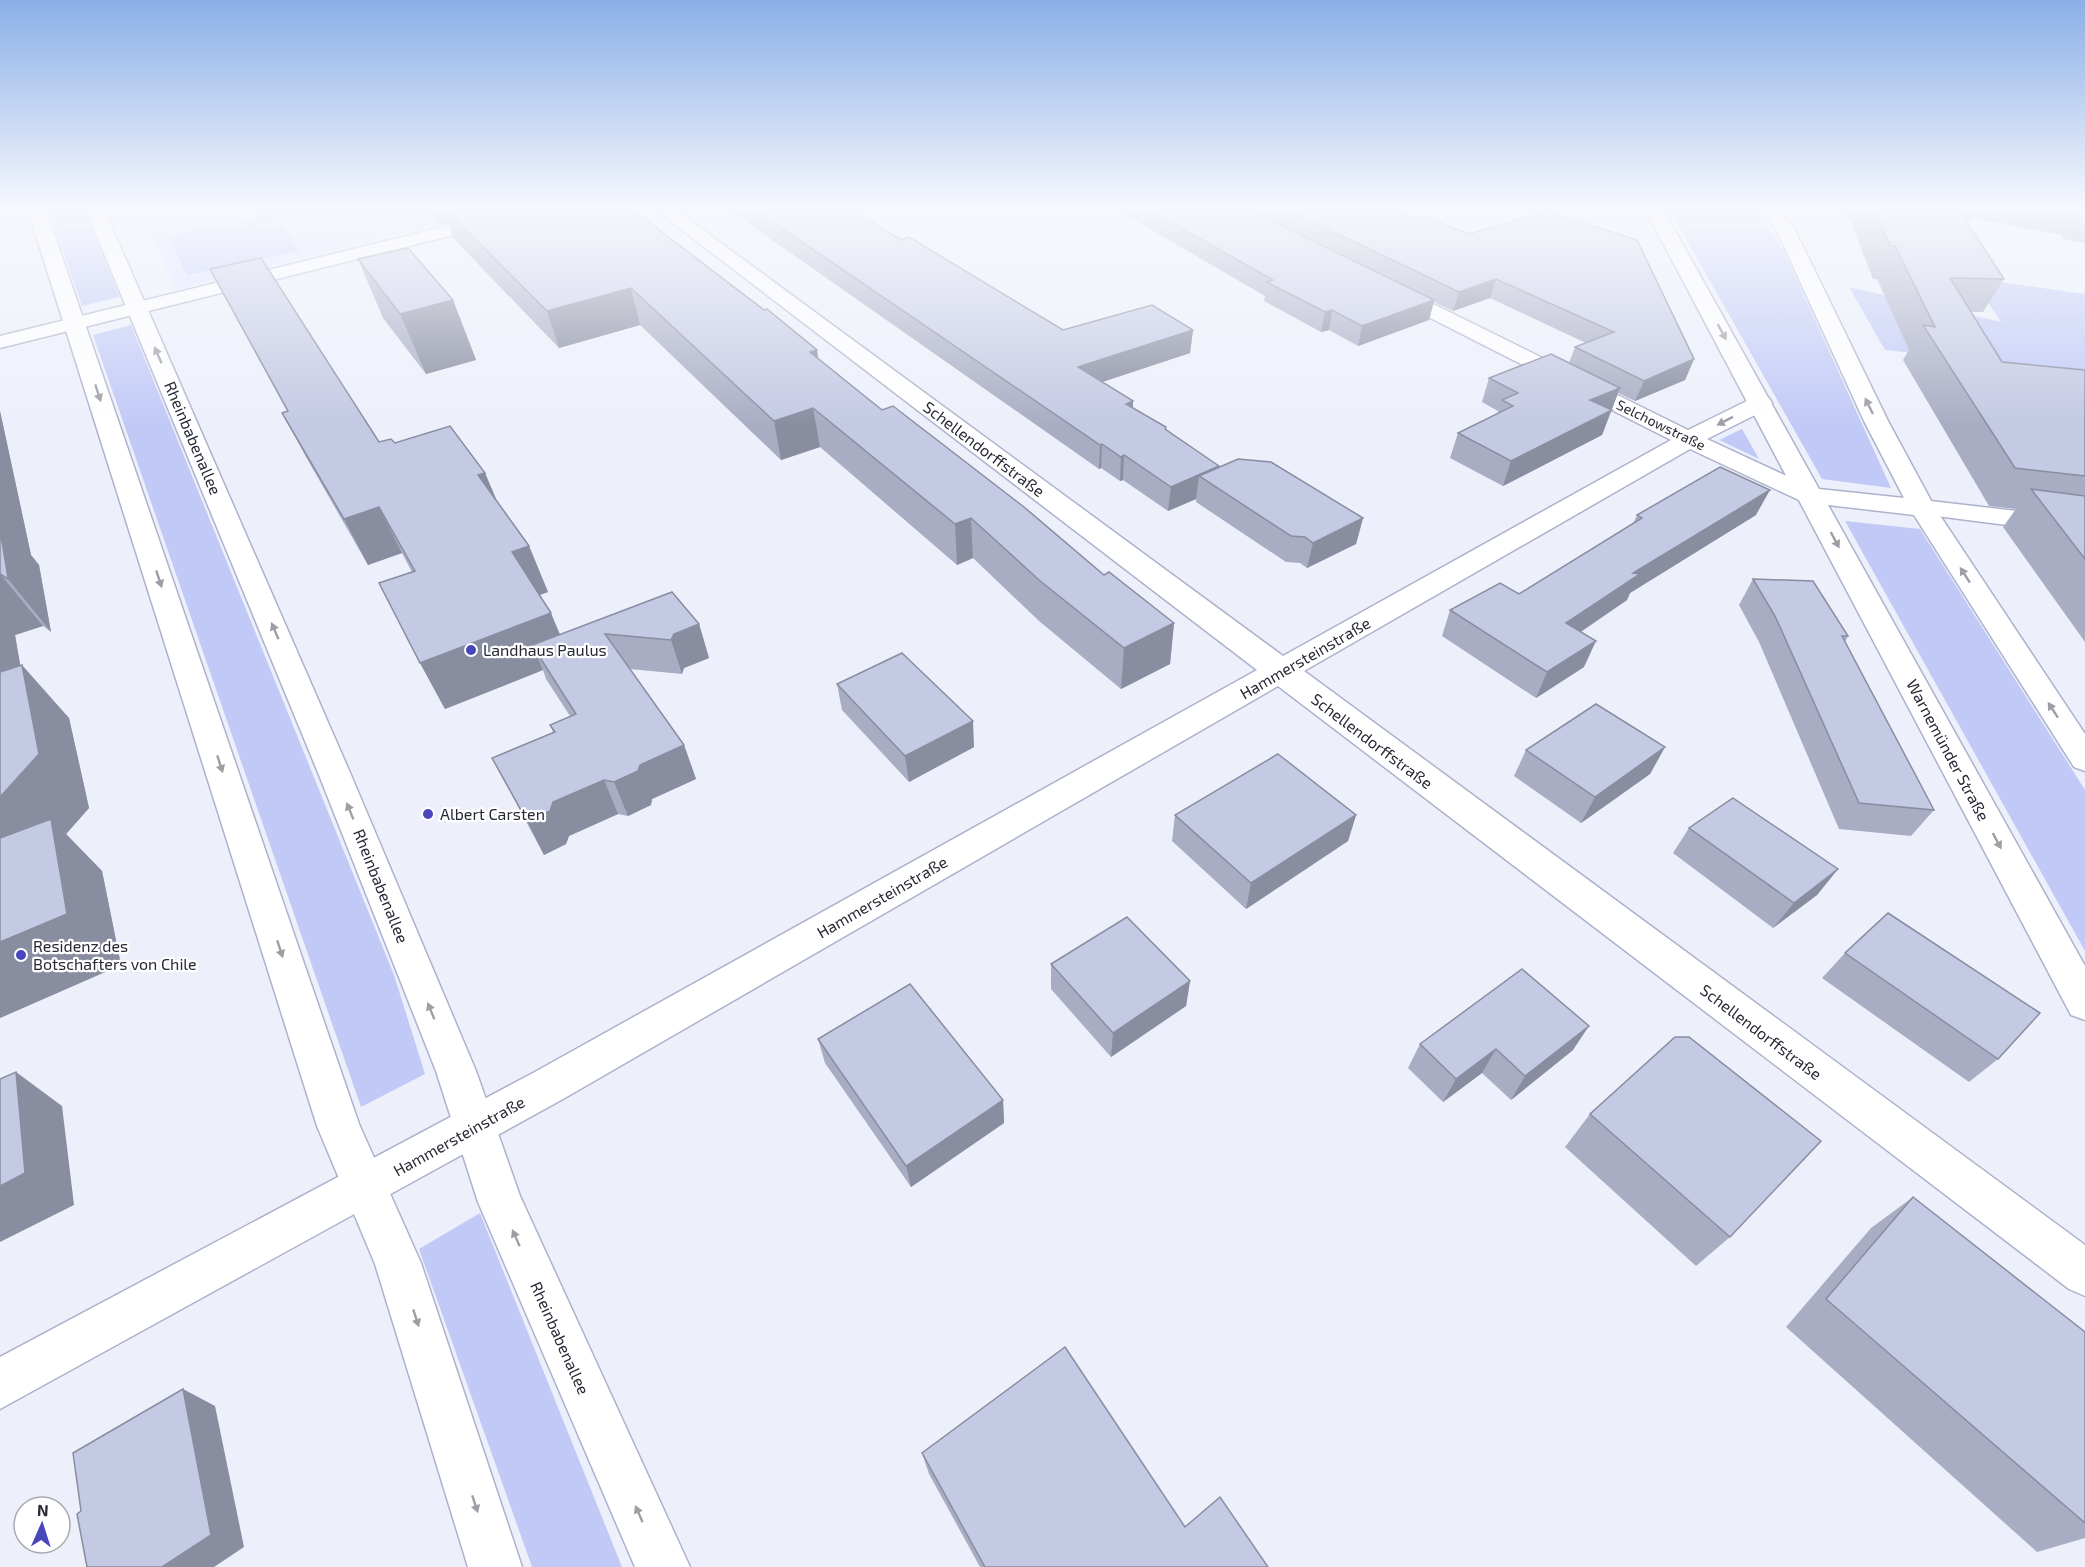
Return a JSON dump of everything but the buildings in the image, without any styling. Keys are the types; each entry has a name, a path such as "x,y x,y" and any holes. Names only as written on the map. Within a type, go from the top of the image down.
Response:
{"street":[{"path":"60,280 338,1126 398,1263 495,1567"},
{"name":"Rheinbabenallee","path":"126,280 361,836 456,1071 500,1202 663,1567"},
{"path":"0,342 250,280"},
{"name":"Schellendorffstraße","path":"759,280 2085,1274"},
{"name":"Selchowstraße","path":"1371,280 1689,440 1810,496"},
{"name":"Warnemünder Straße","path":"1694,280 2085,1004"},
{"path":"1810,280 1876,421 1922,508 2085,759"},
{"name":"Hammersteinstraße","path":"0,1384 365,1188 1689,440 1761,402"},
{"path":"1810,496 2085,527"}],"shaded area":[{"path":"73,280 113,280 120,297 82,306"},
{"path":"172,280 212,280 176,289"},
{"path":"1709,280 1797,280 1891,488 1822,479"},
{"path":"1973,280 2085,294 2085,371 1885,350 1849,287 2001,322"},
{"path":"131,325 394,975 425,1074 361,1107 93,335"},
{"path":"1742,429 1759,459 1719,440"},
{"path":"1845,521 1920,529 2085,790 2085,951"},
{"path":"480,1213 622,1567 532,1567 419,1249"}],"place":[{"name":"Landhaus Paulus","path":"471,650"},
{"name":"Albert Carsten","path":"428,814"},
{"name":"Residenz des Botschafters von Chile","path":"21,955"}]}
